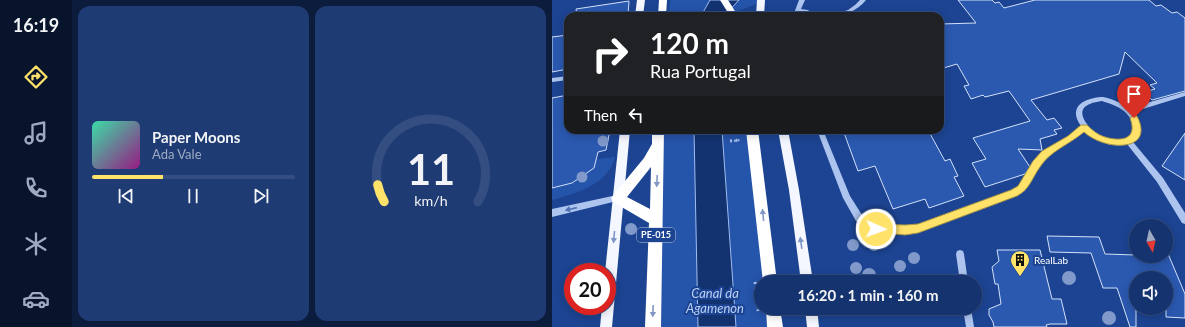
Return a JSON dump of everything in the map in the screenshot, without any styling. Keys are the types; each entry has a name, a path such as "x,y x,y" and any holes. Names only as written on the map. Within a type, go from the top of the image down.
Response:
{"highway":[{"path":"662,12 663,0"},
{"path":"724,0 732,12"},
{"path":"752,134 769,275"},
{"path":"656,220 617,198 634,182 647,164 658,136"},
{"name":"PE-015","path":"653,327 658,136"},
{"path":"774,315 775,327"}],"main road":[{"path":"639,12 641,0"},
{"path":"760,12 762,0"},
{"path":"606,327 617,198 625,134"},
{"path":"784,134 794,190 806,275"},
{"path":"811,315 813,327"}],"street":[{"path":"802,0 798,10 807,12"},
{"path":"847,12 856,8 863,0"},
{"path":"552,80 564,78"},
{"path":"1128,111 1185,94"},
{"path":"1102,99 1128,111 1134,118 1137,126 1136,133 1133,138 1128,141 1118,143 1103,141 1092,135 1079,120 1078,113 1080,107 1086,102 1102,99"},
{"path":"822,134 847,198 859,218 876,229 905,230 918,229 1022,189 1037,163 1045,154 1071,138 1084,127"},
{"path":"1128,141 1182,210 1185,220"},
{"path":"552,213 617,198"},
{"path":"960,254 963,275"},
{"path":"968,315 970,327"}],"shaded area":[{"path":"670,0 758,0 756,4 736,12 669,12"},
{"path":"664,134 752,134 769,275 754,275 754,315 774,315 775,327 656,327"},
{"path":"615,157 612,166 598,181 571,195 552,200 552,188 572,183 594,168 596,159"}],"water":[{"path":"710,0 739,0 728,12 703,12"},
{"name":"Canal da Agamenon","path":"694,134 722,134 736,327 698,327"}],"building":[{"path":"958,0 992,0 995,3 999,2 1004,8 1035,0 1149,0 1156,6 1161,5 1172,13 1177,12 1185,18 1185,91 1152,100 1144,92 1155,89 1150,85 1157,83 1125,52 1119,74 1031,100 1047,120 1054,118 1062,128 1054,130 1057,134 1040,139 1042,150 1018,149 1030,167 1025,174 985,187 972,163 986,159 973,138 1030,121 1009,91 985,97 983,95 971,99 964,86 969,85 957,64 944,68 944,24 976,23"},
{"path":"629,1 628,12 576,12 576,9"},
{"path":"564,36 564,70 552,72 552,37"},
{"path":"564,96 564,134 609,134 606,150 598,152 594,168 572,183 552,188 552,98"},
{"path":"1185,133 1185,180 1162,166"},
{"path":"844,134 930,134 945,161 950,159 958,176 954,177 964,196 929,208 925,199 893,209 875,166 858,171"},
{"path":"1047,236 1099,237 1105,254 1129,255 1129,263 1172,263 1185,294 1185,318 1166,317 1166,315 1173,315 1173,271 1129,271 1129,315 1136,315 1136,327 1130,327 1117,288 1103,288 1091,253 1050,252"},
{"path":"997,250 1040,250 1052,299 1061,299 1067,324 1050,324 1046,325 1047,327 994,327 989,315 989,309 1001,304 998,284 995,284 992,267 999,261"}],"place":[{"name":"RealLab","path":"1020,277"}],"route":[{"path":"876,229 918,229 1014,193 1022,189 1037,163 1045,154 1071,138 1084,127 1092,135 1103,141 1118,143 1128,141 1133,138 1136,133 1137,126 1134,118"}]}
